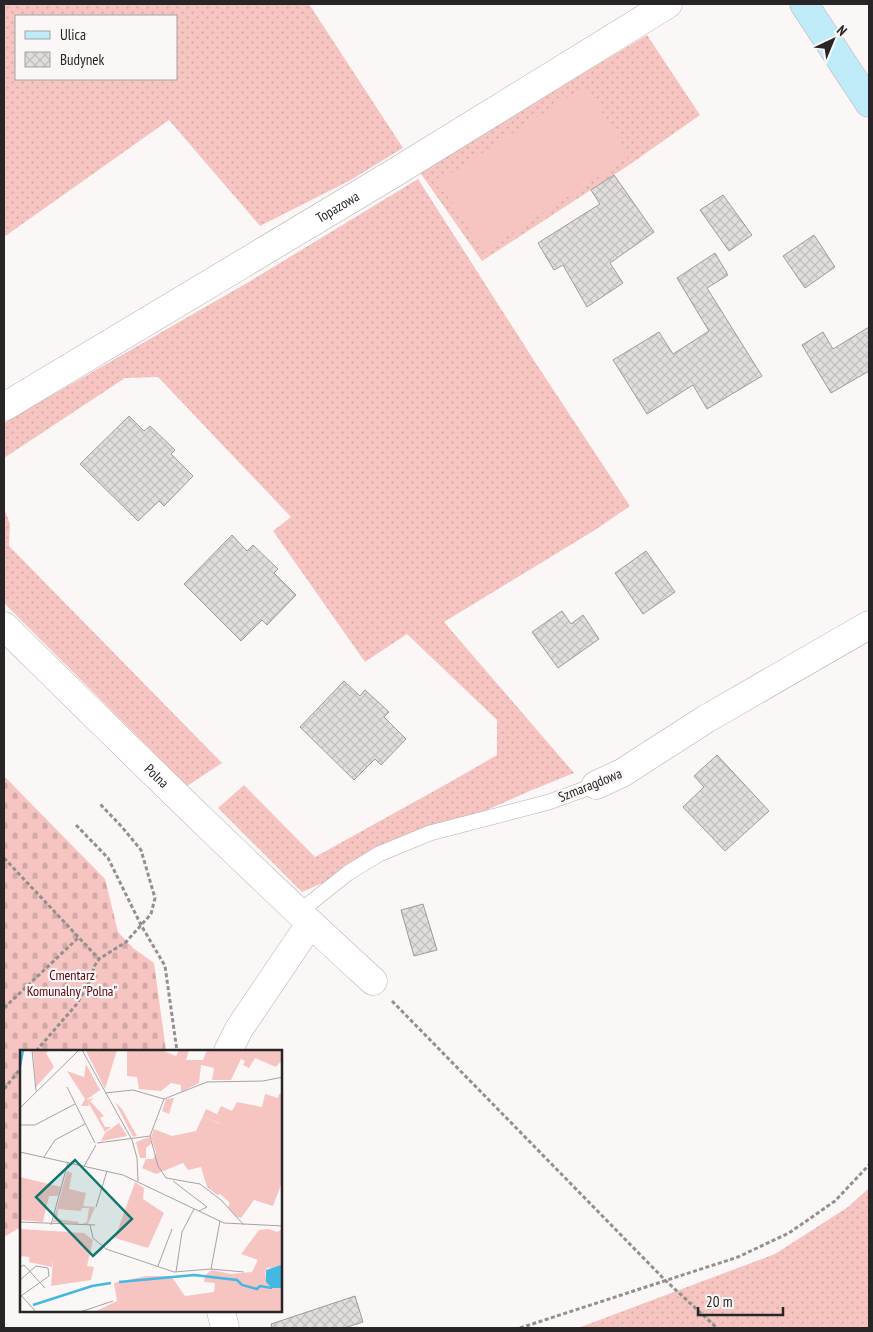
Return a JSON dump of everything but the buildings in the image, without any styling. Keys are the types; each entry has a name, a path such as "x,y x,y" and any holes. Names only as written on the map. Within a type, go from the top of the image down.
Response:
{"street":[{"name":"Topazowa","path":"4,407 394,173 668,4"},
{"path":"804,4 869,103"},
{"name":"Szmaragdowa","path":"596,786 622,773 706,719 869,625"},
{"name":"Polna","path":"4,626 304,918 373,981"},
{"path":"228,1050 304,918"},
{"path":"221,1312 225,1328"}],"lane":[{"name":"Szmaragdowa","path":"304,918 348,873 379,854 430,834 549,802 596,786"}],"path":[{"path":"37,1050 76,1005 88,985 99,959 126,942 151,914 155,898 142,850 100,803"},
{"path":"76,826 108,858 165,966 177,1050"},
{"path":"4,858 99,959"},
{"path":"4,1008 78,938"},
{"path":"373,981 665,1280 717,1328"},
{"path":"4,1089 20,1069"},
{"path":"520,1328 738,1257 789,1233 835,1201 869,1165"}],"green space":[{"path":"4,4 309,4 403,148 349,181 260,226 169,120 4,237"},
{"path":"647,35 700,115 629,165 482,261 419,171"},
{"path":"585,86 630,156 484,251 438,182"},
{"path":"418,179 630,506 595,530 444,622 574,773 302,892 218,808 244,785 315,857 497,755 497,720 407,634 365,662 273,531 291,517 158,377 125,378 4,458 4,423 252,280"},
{"path":"4,508 10,524 9,546 222,763 187,786 4,603"},
{"name":"Cmentarz Komunalny \"Polna\"","path":"4,776 105,879 118,932 133,948 154,963 166,1050 20,1050 20,1228 4,1237"},
{"path":"869,1188 869,1328 578,1328 775,1254 848,1207"}]}
